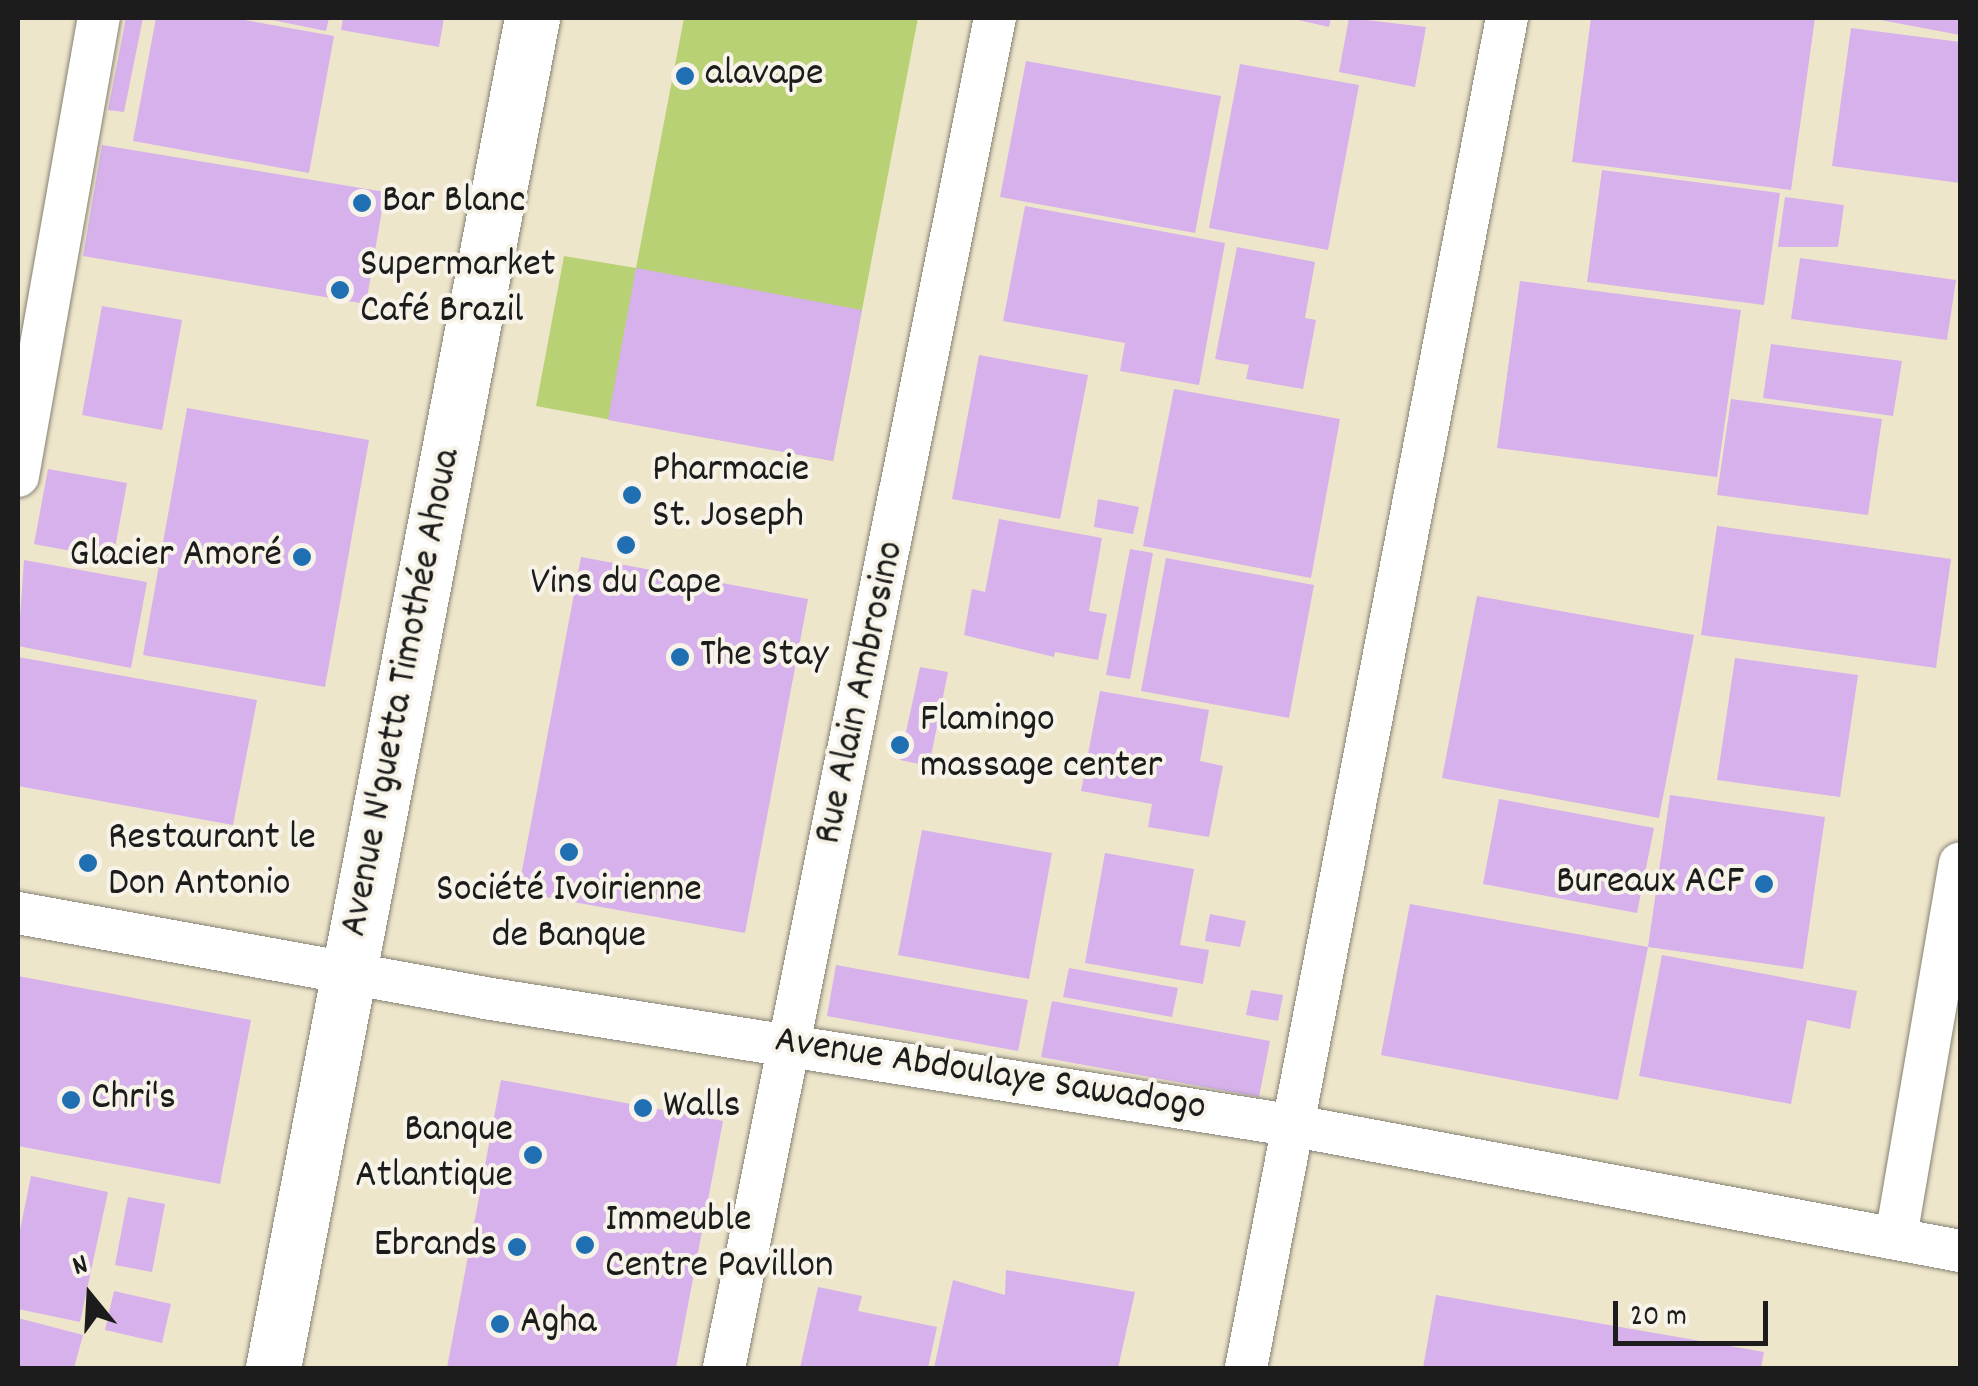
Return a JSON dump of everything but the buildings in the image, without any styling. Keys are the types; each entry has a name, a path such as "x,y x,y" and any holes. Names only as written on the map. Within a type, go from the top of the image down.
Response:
{"street":[{"path":"18,476 99,18"},
{"name":"Avenue N'guetta Timothée Ahoua","path":"274,1368 348,972 376,854 532,18"},
{"name":"Rue Alain Ambrosino","path":"724,1368 996,18"},
{"path":"1246,1368 1290,1124 1508,18"},
{"path":"1896,1237 1960,863"},
{"name":"Avenue Abdoulaye Sawadogo","path":"18,913 348,972 1290,1124 1960,1251"}],"green space":[{"path":"684,18 918,18 833,461 536,406 564,256 636,268"}],"place":[{"name":"alavape","path":"685,76"},
{"name":"Bar Blanc","path":"362,203"},
{"name":"Supermarket Café Brazil","path":"340,290"},
{"name":"Pharmacie St. Joseph","path":"632,495"},
{"name":"Vins du Cape","path":"626,545"},
{"name":"Glacier Amoré","path":"302,557"},
{"name":"The Stay","path":"680,657"},
{"name":"Flamingo massage center","path":"900,745"},
{"name":"Société Ivoirienne de Banque","path":"569,852"},
{"name":"Restaurant le Don Antonio","path":"88,863"},
{"name":"Bureaux ACF","path":"1764,884"},
{"name":"Chri's","path":"71,1100"},
{"name":"Walls","path":"643,1108"},
{"name":"Banque Atlantique","path":"533,1155"},
{"name":"Immeuble Centre Pavillon","path":"585,1245"},
{"name":"Ebrands","path":"517,1247"},
{"name":"Agha","path":"500,1324"}]}
